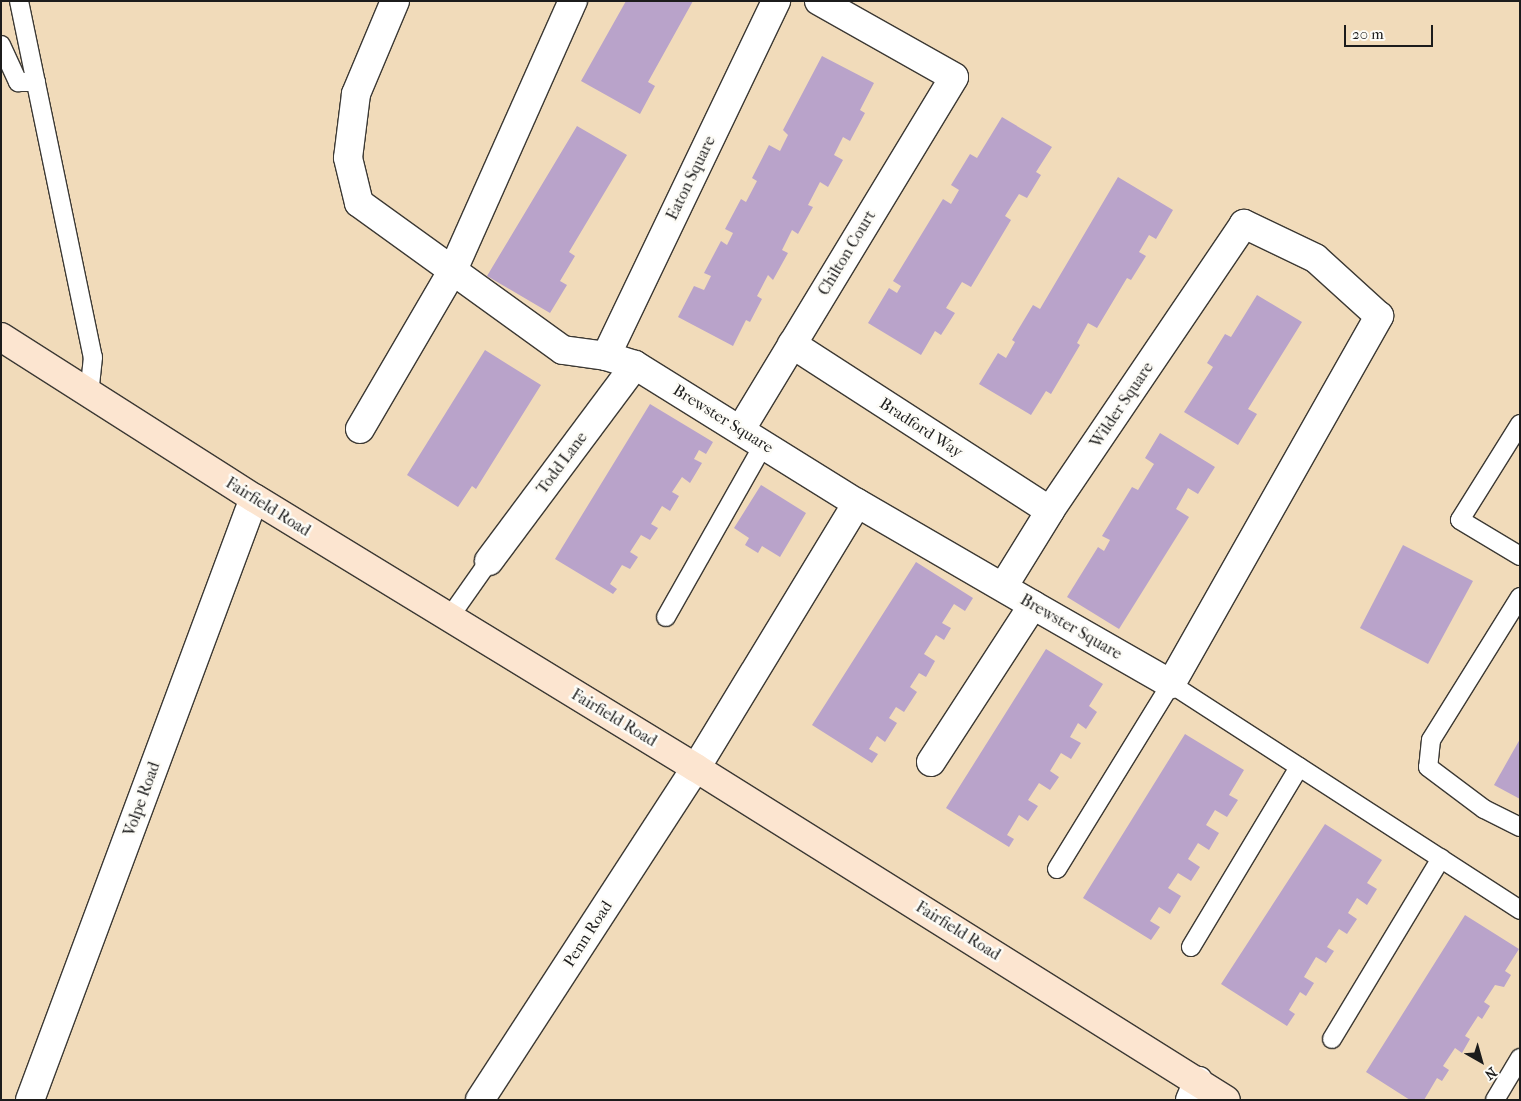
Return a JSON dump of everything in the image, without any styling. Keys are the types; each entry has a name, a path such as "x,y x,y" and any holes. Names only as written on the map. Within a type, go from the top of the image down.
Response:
{"main road":[{"name":"Fairfield Road","path":"1,337 254,498 696,768 1194,1090 1226,1100"}],"street":[{"name":"Brewster Square","path":"395,1 356,94 348,158 360,203 563,350 606,356 635,365 741,429 857,503 1171,684"},
{"path":"360,429 453,270 573,1"},
{"name":"Eaton Square","path":"606,356 776,1"},
{"name":"Chilton Court","path":"741,429 954,77 819,1"},
{"name":"Wilder Square","path":"1002,588 1050,511 1244,224 1315,258 1379,316 1171,684"},
{"name":"Bradford Way","path":"792,344 1050,511"},
{"name":"Todd Lane","path":"489,561 635,365"},
{"name":"Volpe Road","path":"30,1100 254,498"},
{"name":"Penn Road","path":"480,1100 696,768 857,503"},
{"path":"931,762 1033,605"}],"lane":[{"path":"19,1 93,357 89,393"},
{"path":"1,45 18,82 36,82"},
{"path":"1520,424 1460,520 1520,556"},
{"path":"666,617 764,444"},
{"path":"449,618 489,561"},
{"path":"1520,597 1431,740 1428,767 1484,809 1520,828"},
{"path":"1057,869 1171,684 1520,910"},
{"path":"1191,947 1299,767"},
{"path":"1332,1039 1441,858"},
{"path":"1495,1100 1520,1058"}],"building":[{"path":"626,1 693,1 648,82 655,86 640,114 581,81"},
{"path":"822,56 874,83 860,110 865,113 850,141 843,137 834,155 843,160 828,187 820,182 808,205 813,207 798,234 792,230 782,250 788,253 773,280 768,275 757,296 762,299 750,322 746,320 733,346 678,317 694,286 704,290 711,276 704,273 721,241 727,245 733,233 725,229 741,199 746,202 757,181 752,178 769,145 780,151 788,135 783,130"},
{"path":"1002,117 1052,147 1036,172 1041,175 1027,198 1019,194 1005,216 1011,220 971,287 962,282 946,308 955,313 941,335 935,331 921,355 868,323 889,288 897,293 901,286 893,281 943,199 951,204 959,190 951,185 970,154 977,158"},
{"path":"577,126 627,155 569,252 575,256 560,281 567,285 550,313 487,276"},
{"path":"1118,177 1173,210 1156,239 1149,235 1139,252 1146,256 1131,280 1127,278 1097,328 1088,323 1077,343 1080,345 1051,394 1046,391 1031,415 979,384 998,353 1006,358 1015,342 1012,340 1033,305 1040,309"},
{"path":"1257,295 1302,322 1248,409 1257,414 1238,445 1184,412 1213,367 1207,363 1225,334 1231,337"},
{"path":"485,350 541,385 476,489 472,486 458,507 407,475"},
{"path":"650,404 713,442 706,454 699,450 694,459 702,463 690,483 682,477 672,492 679,496 670,511 662,506 651,524 658,528 650,540 641,535 630,552 638,557 630,569 622,565 610,584 617,589 613,594 555,559"},
{"path":"1160,433 1215,467 1198,494 1188,488 1176,509 1189,517 1119,629 1067,597 1098,547 1104,551 1110,540 1102,536 1132,487 1138,490 1154,464 1145,458"},
{"path":"761,485 806,513 780,557 762,546 758,553 745,545 749,538 734,528"},
{"path":"1403,545 1473,581 1428,664 1360,628"},
{"path":"916,562 973,598 965,611 954,604 942,623 951,628 944,640 936,635 924,654 935,661 926,677 919,673 910,687 917,692 904,712 896,707 889,718 897,723 885,742 877,736 869,749 878,754 872,763 812,725"},
{"path":"1046,649 1103,684 1089,706 1097,712 1086,729 1078,723 1070,737 1081,743 1071,759 1061,753 1050,771 1059,777 1050,790 1039,783 1028,800 1038,806 1028,821 1019,815 1007,835 1014,839 1009,847 946,808"},
{"path":"1185,734 1244,770 1229,795 1238,800 1227,817 1215,810 1206,825 1219,833 1209,850 1198,843 1188,859 1200,867 1191,881 1178,873 1168,888 1181,896 1170,914 1159,907 1150,921 1160,927 1151,940 1083,898"},
{"path":"1520,739 1520,799 1494,785"},
{"path":"1325,824 1382,860 1367,883 1377,889 1367,905 1357,898 1348,913 1357,919 1347,934 1339,929 1327,947 1334,951 1326,963 1316,957 1304,977 1314,983 1306,996 1300,992 1289,1010 1295,1014 1287,1026 1221,984"},
{"path":"1465,915 1519,949 1505,971 1511,975 1504,987 1495,985 1484,1002 1490,1006 1482,1019 1478,1016 1465,1036 1470,1039 1462,1053 1455,1048 1443,1066 1449,1070 1442,1081 1437,1078 1424,1100 1410,1100 1366,1072"}]}
